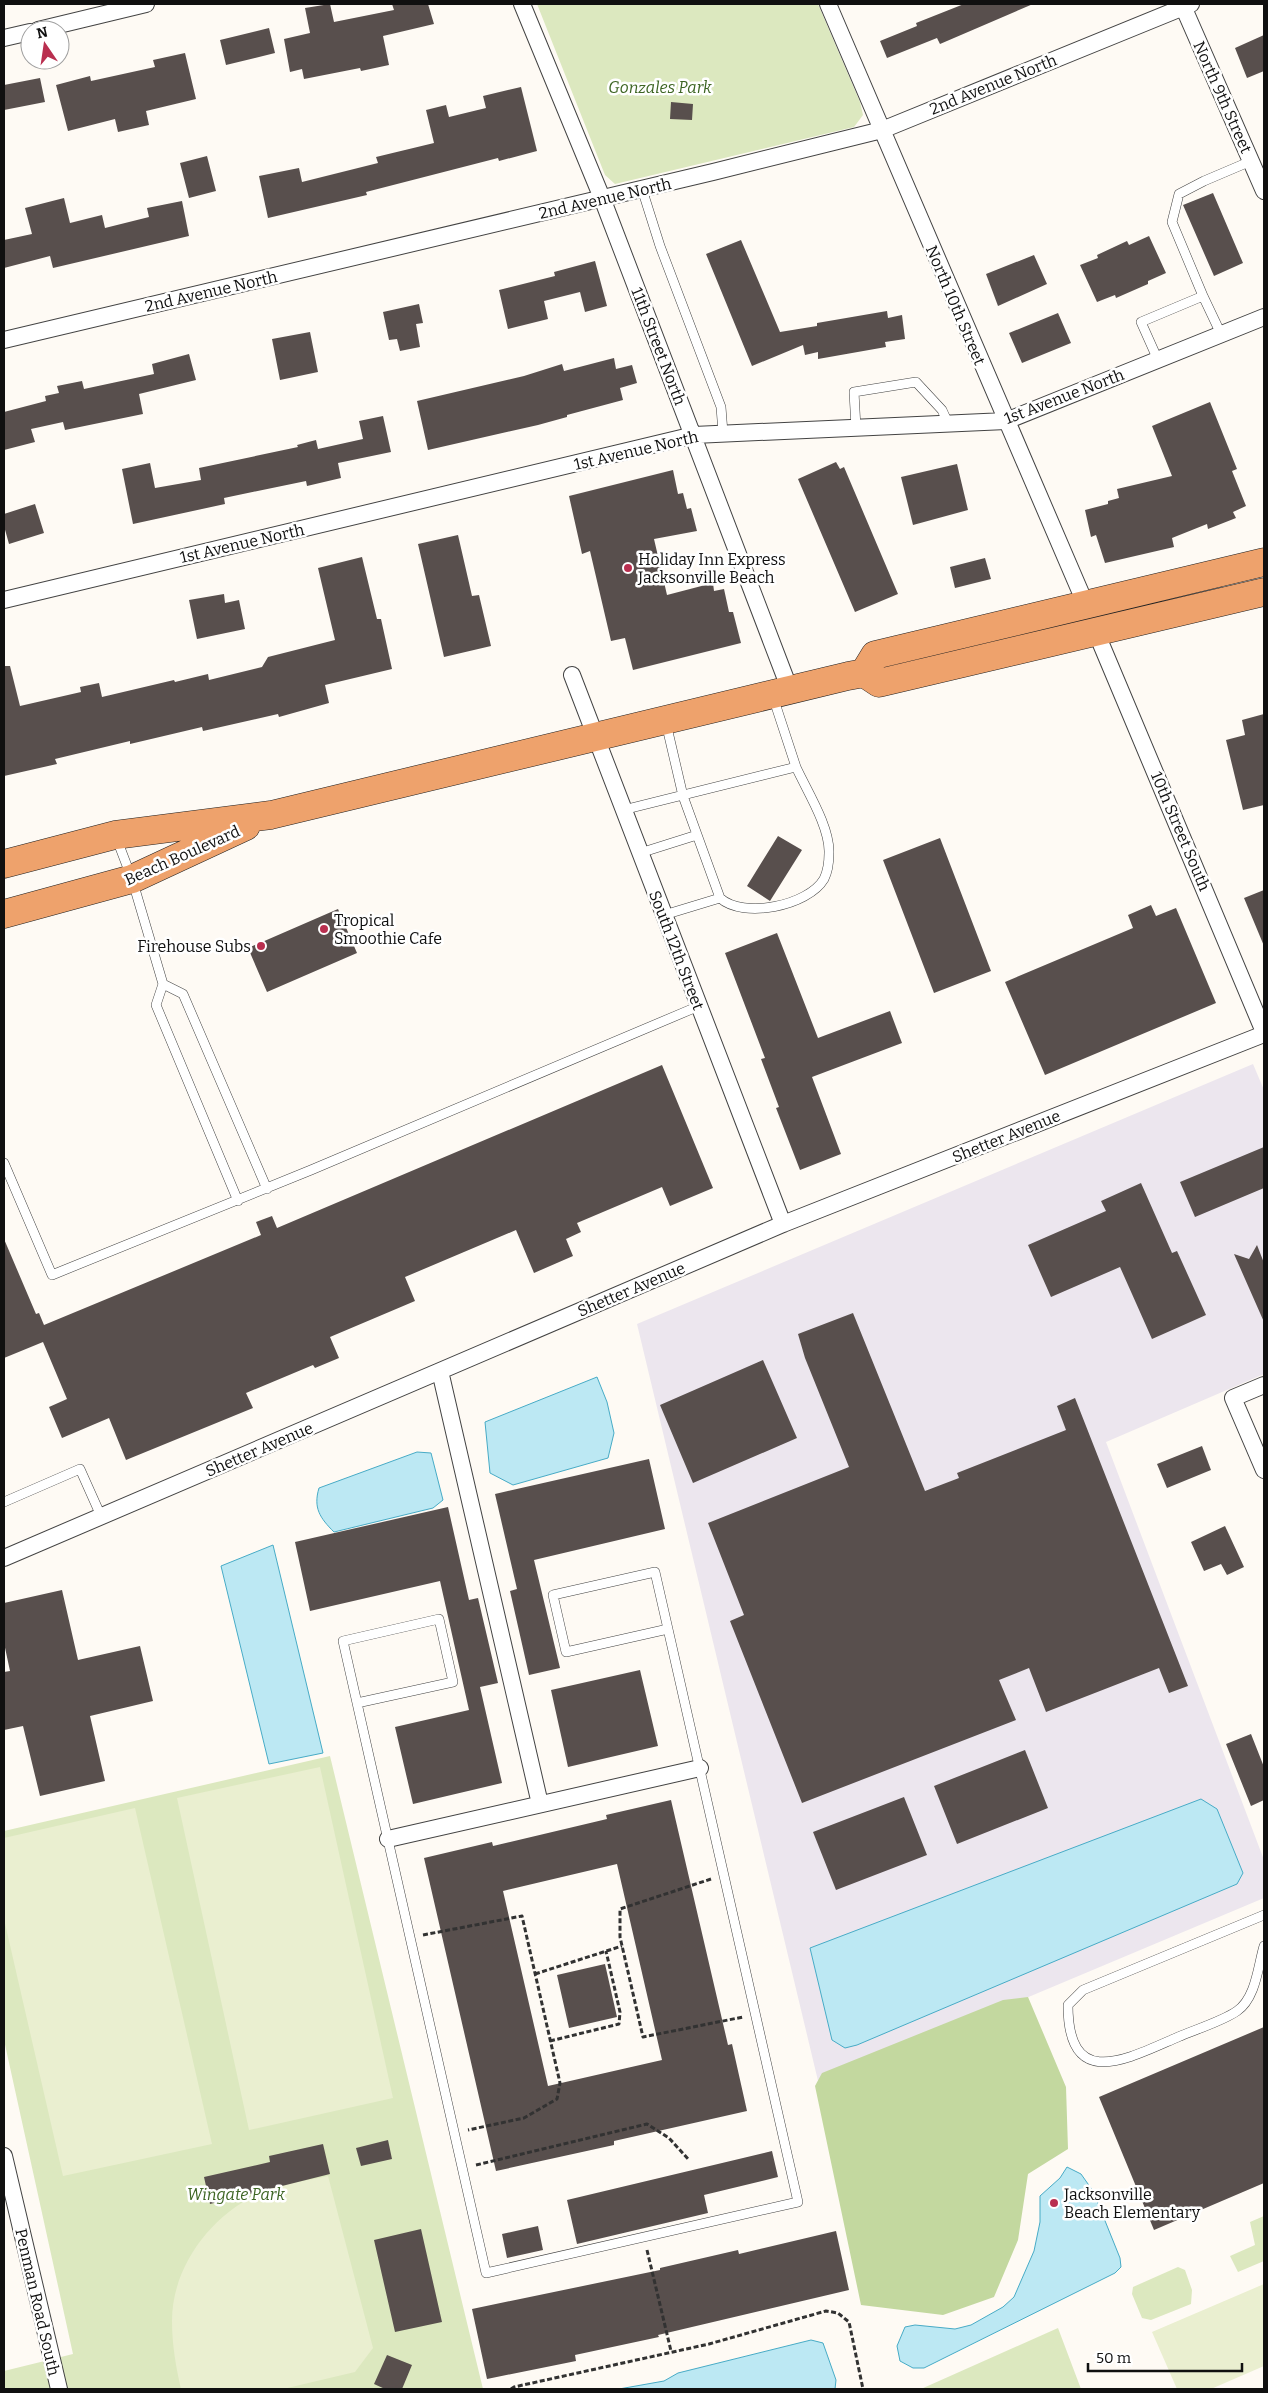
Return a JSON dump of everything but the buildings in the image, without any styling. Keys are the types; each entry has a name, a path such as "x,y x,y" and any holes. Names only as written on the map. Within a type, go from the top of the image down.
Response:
{"highway":[{"path":"4,864 115,835 271,815 864,673 875,655 1264,562"},
{"path":"1096,632 1097,624 1114,610 1175,594 1185,582"},
{"path":"864,673 879,683 1264,592"},
{"path":"997,655 1018,639 1060,628 1075,618 1086,606"},
{"name":"Beach Boulevard","path":"4,914 132,879 271,815"}],"street":[{"path":"70,22 146,4"},
{"name":"11th Street North","path":"522,4 602,198 694,435 781,692"},
{"name":"North 10th Street","path":"828,4 1086,606"},
{"name":"2nd Avenue North","path":"4,340 642,189 882,130 1186,5"},
{"name":"North 9th Street","path":"1186,5 1264,191"},
{"path":"4,38 20,34"},
{"name":"1st Avenue North","path":"4,600 694,435 1006,421 1264,317"},
{"name":"10th Street South","path":"1096,632 1264,1033"},
{"name":"South 12th Street","path":"572,675 783,1224"},
{"name":"Shetter Avenue","path":"4,1558 783,1224 1264,1033"},
{"path":"440,1371 540,1804"},
{"path":"1264,1384 1233,1398 1264,1470"},
{"path":"388,1839 700,1768"},
{"name":"Penman Road South","path":"4,2156 59,2389"}],"lane":[{"path":"1222,334 1203,296 1172,222 1179,194 1251,161"},
{"path":"642,189 660,246 721,407 723,433"},
{"path":"1158,360 1141,322 1203,296"},
{"path":"856,428 854,392 916,382 942,410 948,423"},
{"path":"666,720 683,796 720,898 728,905 734,906 772,906 802,898 815,890 823,880 829,860 828,841 796,767 781,692"},
{"path":"623,810 796,767"},
{"path":"115,835 132,879 163,984 156,1005 238,1200"},
{"path":"640,853 697,835"},
{"path":"664,915 720,898"},
{"path":"163,984 183,994 267,1188"},
{"path":"4,1164 52,1276 267,1188 699,1006"},
{"path":"4,1502 80,1469 101,1516"},
{"path":"358,1703 453,1682 439,1619 343,1641 486,2272 798,2202 700,1768 655,1572 553,1595 566,1652 668,1629"},
{"path":"1264,1915 1083,1990 1068,2005 1068,2026 1078,2051 1094,2062 1123,2061 1238,2011 1254,1988 1264,1946"}],"path":[{"path":"724,1875 620,1909 620,1937 622,1946 643,2037 755,2014"},
{"path":"410,1938 522,1916 560,2084 557,2099 524,2118 455,2132"},
{"path":"535,1974 622,1946"},
{"path":"550,2041 619,2024 620,2012 606,1951"},
{"path":"463,2168 647,2124 668,2138 689,2160"},
{"path":"644,2237 671,2351"},
{"path":"511,2389 756,2332 826,2311 838,2313 849,2322 863,2389"}],"shaded area":[{"path":"1253,1064 1264,1090 1264,1374 1106,1442 1264,1860 1264,1898 819,2085 637,1324"}],"green space":[{"name":"Gonzales Park","path":"537,4 818,4 860,102 863,115 854,127 615,184 605,175"},
{"name":"Wingate Park","path":"330,1756 483,2389 4,2389 4,2371 73,2354 4,2040 4,1831"},
{"path":"320,1767 393,2098 249,2130 177,1798"},
{"path":"135,1808 212,2144 63,2176 4,1919 4,1838"},
{"path":"1028,1997 1066,2087 1068,2149 1028,2174 1018,2240 994,2297 943,2315 861,2305 815,2086 822,2073 1003,2000"},
{"path":"328,2176 373,2348 355,2372 283,2389 181,2389 173,2339 174,2299 180,2277 202,2238 218,2221 254,2195 281,2185"},
{"path":"1264,2216 1264,2261 1238,2272 1230,2256 1255,2245 1250,2222"},
{"path":"1178,2267 1185,2270 1192,2290 1191,2304 1151,2320 1142,2318 1132,2294 1133,2287"},
{"path":"1264,2284 1264,2366 1211,2389 1177,2389 1152,2332"},
{"path":"1058,2328 1081,2389 921,2389"}],"water":[{"path":"597,1377 607,1402 614,1433 608,1458 513,1485 490,1473 485,1422"},
{"path":"417,1452 431,1453 443,1500 433,1508 334,1532 325,1522 317,1507 319,1488"},
{"path":"273,1545 323,1753 269,1764 221,1566"},
{"path":"1201,1799 1217,1809 1243,1873 1237,1884 857,2045 845,2048 832,2040 810,1948"},
{"path":"1067,2167 1081,2174 1093,2191 1120,2258 1121,2267 1115,2273 924,2368 913,2368 900,2361 897,2346 905,2327 915,2325 955,2329 971,2325 1003,2307 1014,2297 1034,2251 1040,2222 1040,2196 1060,2178"},
{"path":"811,2340 823,2343 836,2380 835,2389 619,2389 664,2381 678,2373"}],"place":[{"name":"Holiday Inn Express Jacksonville Beach","path":"628,568"},
{"name":"Tropical Smoothie Cafe","path":"324,929"},
{"name":"Firehouse Subs","path":"261,946"},
{"name":"Jacksonville Beach Elementary","path":"1054,2203"}]}
